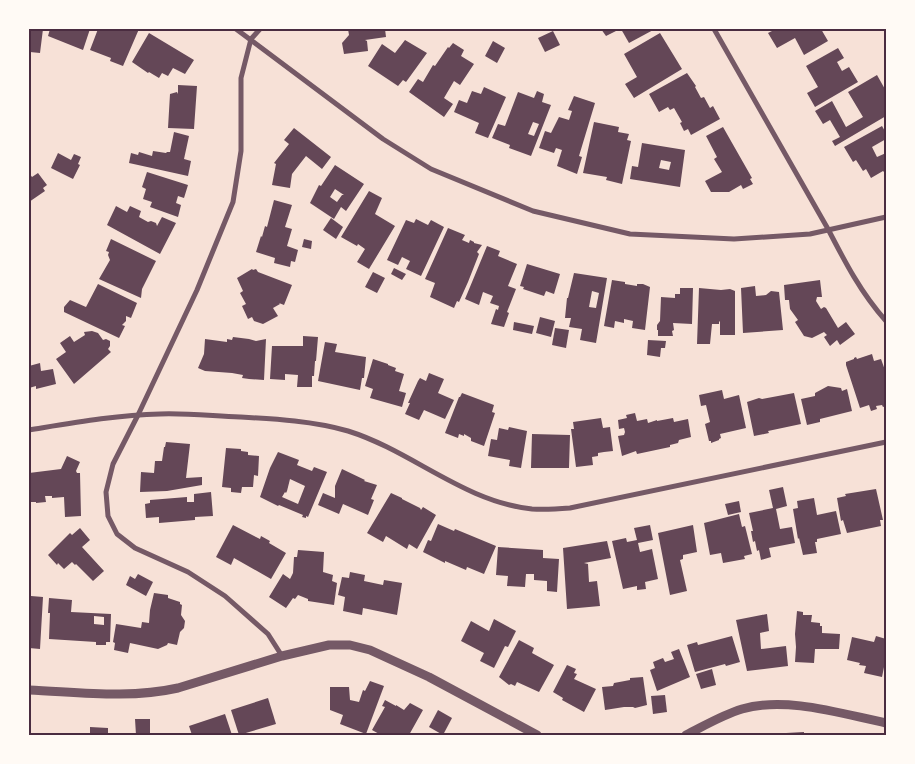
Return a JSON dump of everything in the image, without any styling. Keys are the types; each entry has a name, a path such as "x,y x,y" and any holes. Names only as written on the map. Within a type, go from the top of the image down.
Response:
{"street":[{"path":"236,29 383,139 431,169 533,211 630,234 734,239 810,234 886,217"},
{"path":"260,29 251,39 241,78 241,151 233,202 197,290 113,464 106,492 108,516 117,534 135,548 188,572 225,596 268,634 282,656"},
{"path":"714,29 828,229 844,262 873,306 886,321"},
{"path":"29,430 107,417 162,414 282,419 328,426 375,442 466,489 488,498 510,505 533,509 570,508 886,442"},
{"path":"29,690 139,694 161,692 282,656 329,645 350,645 370,650 429,678 537,735"},
{"path":"686,735 742,709 763,704 811,708 886,723"}],"building":[{"path":"29,29 43,29 40,53 30,52"},
{"path":"50,29 90,29 83,50 48,36"},
{"path":"98,29 139,29 123,66 110,61 111,58 90,50"},
{"path":"348,29 385,29 386,37 365,40 367,41 368,51 344,54 342,43 349,35"},
{"path":"601,29 620,29 606,36"},
{"path":"621,29 655,29 629,43"},
{"path":"776,29 821,29 828,41 804,55 795,38 777,48 768,33"},
{"path":"553,31 560,45 545,52 538,38"},
{"path":"149,33 194,60 185,74 173,68 168,76 162,73 159,78 132,62"},
{"path":"660,33 682,69 634,98 625,84 637,77 624,54"},
{"path":"405,40 427,53 406,82 403,80 398,86 368,66 382,44 395,53"},
{"path":"493,41 505,48 497,63 485,56"},
{"path":"453,43 464,50 461,56 474,64 460,85 454,81 444,98 453,104 444,117 409,92 418,79 423,82 433,65 435,66"},
{"path":"838,48 844,58 837,62 842,71 849,67 858,82 815,107 807,93 818,87 806,66"},
{"path":"687,73 696,86 701,98 704,97 710,108 713,106 720,119 691,135 688,129 684,131 680,123 682,122 674,108 670,110 668,107 659,112 649,94"},
{"path":"877,75 886,91 886,116 835,146 832,141 840,137 830,120 823,124 815,111 832,101 846,127 863,117 848,92"},
{"path":"178,85 197,86 194,129 168,128 170,94 177,92 178,94"},
{"path":"484,87 506,97 488,138 475,133 479,123 454,112 459,100 467,103 472,91 481,94"},
{"path":"537,91 544,94 542,102 551,105 531,156 509,148 510,145 492,138 498,124 505,126 518,92 534,98","holes":["533,122 539,124 534,136 528,134"]},
{"path":"574,96 595,103 579,156 582,157 577,174 557,166 562,150 556,148 554,153 539,148 545,131 551,133 559,117 569,120 572,111 568,110"},
{"path":"594,122 619,127 618,132 629,134 627,140 631,141 622,184 606,180 607,177 583,173"},
{"path":"882,126 886,133 886,139 872,147 877,157 886,153 886,174 883,171 871,178 866,169 863,171 856,160 853,162 844,147"},
{"path":"723,127 752,178 750,179 753,184 743,189 741,185 729,192 711,192 705,181 722,172 714,159 717,157 706,136"},
{"path":"294,128 331,157 322,169 306,156 292,174 290,188 272,185 276,164 274,163 289,144 284,140"},
{"path":"174,132 189,136 184,159 191,161 188,176 129,163 131,153 138,155 139,152 152,156 153,151 170,152"},
{"path":"642,143 685,150 680,187 630,179 632,166 638,167","holes":["661,160 671,162 669,170 659,168"]},
{"path":"58,153 71,160 74,154 81,157 78,164 80,165 73,179 51,168"},
{"path":"335,165 364,184 346,211 341,207 334,219 310,203 319,185 321,186","holes":["335,189 344,195 337,202 330,197"]},
{"path":"147,172 188,185 184,198 178,196 176,203 181,205 178,217 150,207 152,202 143,199 146,189 142,187"},
{"path":"29,173 32,177 38,173 47,185 43,188 45,191 29,202"},
{"path":"369,191 382,198 375,214 395,226 369,269 357,262 365,249 341,237"},
{"path":"274,200 292,205 285,227 292,229 287,246 298,250 295,262 291,261 290,267 274,263 275,258 256,252 265,226 267,227"},
{"path":"116,206 127,212 130,206 141,211 139,217 148,222 156,223 157,226 162,217 176,223 160,254 107,225"},
{"path":"331,218 343,227 336,239 323,230"},
{"path":"416,219 428,225 431,220 444,227 421,276 406,269 410,261 402,257 398,265 387,260 406,220 414,223"},
{"path":"448,228 465,235 462,240 469,243 470,240 482,245 477,252 479,254 468,282 459,302 457,301 454,308 430,297 435,283 425,279"},
{"path":"111,239 156,261 142,289 141,298 99,279 110,260 109,252 106,251"},
{"path":"304,239 312,241 311,249 302,247"},
{"path":"487,246 500,251 498,256 517,264 508,286 516,289 507,312 509,313 504,327 491,324 496,309 498,310 499,306 490,303 493,296 483,292 479,305 465,299"},
{"path":"527,264 560,274 554,294 546,291 544,296 523,289 524,287 520,286"},
{"path":"394,268 406,274 402,280 391,274"},
{"path":"252,269 292,285 284,305 279,303 273,308 278,316 263,324 254,321 252,317 248,319 242,306 246,304 240,293 243,291 237,278"},
{"path":"373,272 385,278 377,293 365,287"},
{"path":"574,273 607,278 596,343 580,340 582,329 569,327 571,318 565,318","holes":["592,291 599,293 596,308 589,307"]},
{"path":"612,280 637,286 637,284 643,284 650,287 645,330 632,328 633,321 624,319 624,323 615,321 614,328 604,326"},
{"path":"820,280 822,297 817,297 816,301 821,309 826,308 838,328 846,322 855,334 840,345 837,340 830,346 824,337 827,335 824,332 812,338 804,336 795,322 798,320 790,309 789,300 785,300 784,285"},
{"path":"98,284 137,303 131,318 126,316 126,321 122,325 125,326 119,338 64,312 64,307 70,300 86,307"},
{"path":"755,286 756,296 766,295 771,291 779,292 783,330 743,333 741,288"},
{"path":"680,288 693,288 692,324 673,323 673,336 658,336 657,325 660,321 661,297 675,298 675,294 680,294"},
{"path":"699,288 730,289 735,291 735,335 720,335 720,321 719,324 712,324 710,344 697,344"},
{"path":"540,317 555,321 551,337 536,333"},
{"path":"514,322 534,326 532,334 513,330"},
{"path":"555,328 569,330 566,348 552,345"},
{"path":"92,331 98,333 103,340 110,341 108,349 111,352 74,384 56,359 66,352 60,343 70,336 74,342 85,335 84,332"},
{"path":"303,336 318,337 312,387 297,387 298,375 285,374 285,380 270,379 272,346 303,346"},
{"path":"233,337 256,341 266,339 264,380 242,378 243,375 205,371 198,368 204,354 205,339 227,342 227,339 232,340"},
{"path":"648,340 666,341 665,348 661,348 660,357 647,355"},
{"path":"325,342 337,344 335,352 366,357 364,378 362,378 360,390 318,381"},
{"path":"872,354 874,361 881,359 886,373 886,406 876,406 877,409 871,411 869,405 860,408 846,362 856,357 857,359"},
{"path":"373,359 388,364 396,368 395,371 404,374 399,391 406,393 402,407 370,398 373,389 365,386"},
{"path":"40,363 41,371 53,369 56,384 36,389 36,386 29,388 29,366"},
{"path":"429,373 444,379 438,393 454,400 445,419 424,410 419,420 405,414 418,381 420,378 426,381"},
{"path":"828,386 841,388 842,391 847,389 852,411 820,419 820,422 807,425 801,399 815,396 815,393"},
{"path":"722,390 724,399 739,395 746,428 720,434 721,438 719,440 711,443 705,424 710,422 706,405 701,406 699,395"},
{"path":"462,393 494,405 492,412 495,413 484,446 471,441 471,438 464,434 464,436 459,434 458,438 445,433"},
{"path":"794,393 801,424 754,436 747,402 759,398"},
{"path":"635,413 637,421 647,419 648,423 673,418 674,422 688,419 691,437 679,440 678,443 670,445 670,447 637,454 636,451 622,456 618,436 624,435 625,432 624,428 619,429 618,420 627,418 626,415"},
{"path":"601,418 603,428 610,427 613,451 598,453 598,456 592,457 593,465 576,467 571,429 574,429 573,422"},
{"path":"509,427 527,431 521,468 509,466 510,460 488,456 491,439 497,440 499,428 508,430"},
{"path":"532,434 570,435 569,468 531,468"},
{"path":"166,442 190,444 186,478 202,477 202,485 167,491 140,492 141,472 154,473 155,461 162,461"},
{"path":"226,448 241,449 241,451 248,452 248,455 259,456 258,476 254,475 253,487 242,487 241,493 231,492 231,488 222,487"},
{"path":"278,452 299,460 297,465 312,471 314,467 327,472 308,517 302,517 303,515 260,497","holes":["290,479 305,486 298,504 282,497 287,491"]},
{"path":"67,456 80,462 76,471 80,473 81,516 65,517 64,497 52,498 52,496 45,496 46,502 36,503 31,502 31,497 29,497 29,473 61,469"},
{"path":"342,469 364,481 377,485 371,499 374,500 368,515 343,504 339,514 318,505 323,493 335,498 335,486"},
{"path":"783,487 787,506 776,509 780,529 792,527 795,543 769,548 771,557 761,560 755,541 753,542 751,531 753,531 749,513 773,508 769,490"},
{"path":"876,489 883,520 880,520 881,526 847,533 843,520 841,521 837,498 846,496 845,494"},
{"path":"211,492 213,516 195,517 195,520 159,523 159,517 146,518 145,504 150,503 150,500 187,497 187,502 194,502 194,494"},
{"path":"391,493 421,510 423,507 436,515 417,549 409,544 407,549 386,536 383,542 367,533"},
{"path":"814,498 817,515 836,511 841,534 817,539 817,542 815,542 817,553 803,555 793,509 798,508 797,501"},
{"path":"739,501 741,512 728,515 725,504"},
{"path":"739,514 742,527 745,526 752,554 744,556 745,559 723,563 721,553 710,555 704,523"},
{"path":"438,524 496,546 484,574 467,567 466,570 445,561 445,563 423,552 428,540 431,541"},
{"path":"233,525 260,539 261,536 286,553 271,579 234,558 231,565 216,557"},
{"path":"650,525 653,540 638,543 640,552 652,549 658,579 645,582 646,589 637,590 637,586 623,589 612,541 626,538 627,542 637,540 634,528"},
{"path":"693,525 697,552 683,555 683,559 680,560 687,591 670,595 658,533"},
{"path":"80,528 90,540 82,547 104,571 93,581 76,564 72,562 64,569 58,563 57,565 48,555 70,533 72,535"},
{"path":"607,541 611,558 584,563 588,564 589,582 597,581 600,606 567,609 563,548"},
{"path":"498,547 543,550 543,558 559,559 557,592 547,591 547,581 534,580 534,574 526,574 525,587 507,586 508,576 496,575"},
{"path":"298,550 324,552 323,572 333,575 332,581 337,583 334,605 308,601 308,599 298,595 295,599 293,598 286,608 269,597 283,574 290,579 293,573 294,557 297,557"},
{"path":"350,572 365,575 364,581 383,585 384,580 402,583 397,615 363,608 362,615 343,611 345,597 338,595 342,577 349,578"},
{"path":"138,574 153,582 146,596 126,585 130,576 135,579"},
{"path":"154,593 168,595 168,598 180,602 182,605 181,615 185,621 177,645 168,643 158,649 130,643 128,653 114,650 115,643 113,642 116,624 141,628 142,622 149,623"},
{"path":"31,596 43,597 40,649 29,648 29,606"},
{"path":"49,598 72,600 71,612 111,614 110,642 106,642 106,645 96,645 96,642 49,639 50,613 48,613","holes":["94,616 104,617 104,625 94,624"]},
{"path":"797,611 803,612 803,615 812,615 811,622 820,623 822,633 840,634 839,649 815,649 814,663 795,662"},
{"path":"767,614 769,631 760,633 761,649 786,646 788,666 747,671 736,620"},
{"path":"494,619 516,631 508,647 505,646 494,668 480,661 484,653 461,641 471,621 489,631"},
{"path":"732,636 740,662 695,672 687,645 697,642 698,645"},
{"path":"876,636 886,639 886,657 882,677 864,673 866,666 847,660 852,637 874,642"},
{"path":"519,640 534,648 532,653 554,665 539,692 517,682 515,686 509,685 499,677"},
{"path":"679,649 690,677 657,691 650,670 655,668 653,662 663,658 665,662 674,659 671,652"},
{"path":"567,665 576,669 574,673 577,674 574,679 596,689 584,712 562,700 563,698 553,692"},
{"path":"712,669 716,685 701,689 696,674"},
{"path":"643,677 647,705 635,708 624,707 605,710 602,687 613,686 614,683 630,680 630,678"},
{"path":"370,681 384,686 366,734 340,724 343,715 330,710 330,687 349,687 350,700 359,702 363,690 365,691"},
{"path":"665,695 667,712 653,714 651,696"},
{"path":"268,698 276,724 239,735 231,710"},
{"path":"385,700 404,710 410,703 423,710 409,735 381,735 372,730 385,707 382,706"},
{"path":"438,710 452,718 443,735 429,727"},
{"path":"225,714 232,735 192,735 189,726"},
{"path":"135,719 150,719 150,735 136,735"},
{"path":"90,727 108,728 108,735 90,735"},
{"path":"804,732 804,735 786,735 786,733"}]}
